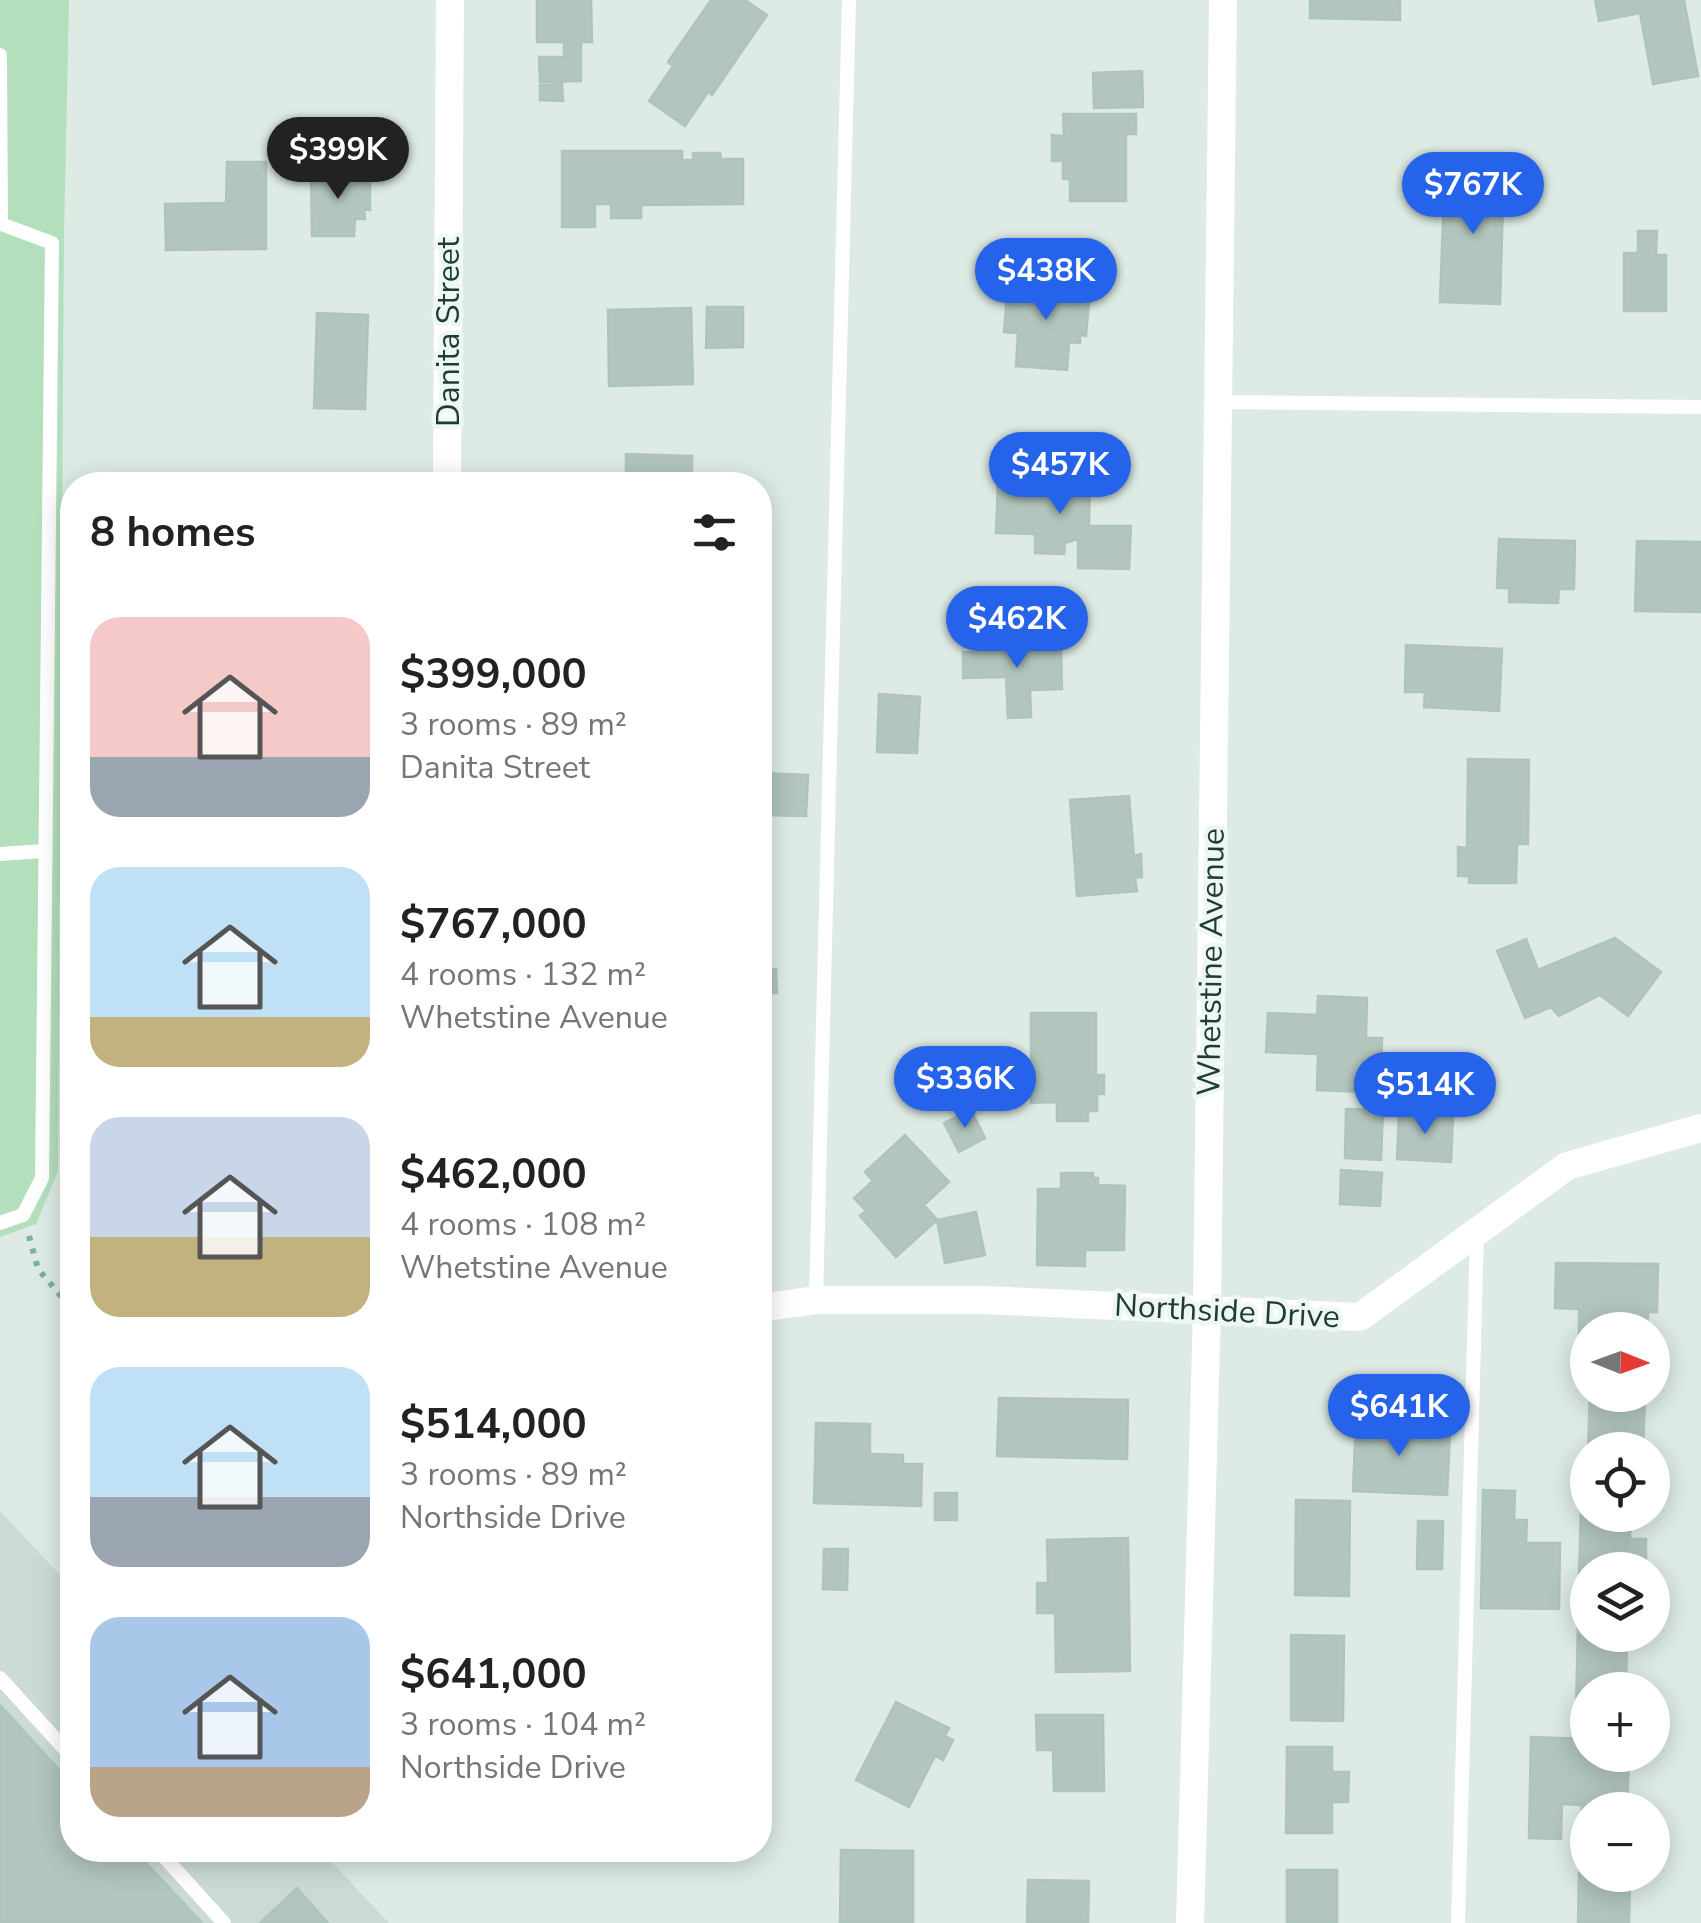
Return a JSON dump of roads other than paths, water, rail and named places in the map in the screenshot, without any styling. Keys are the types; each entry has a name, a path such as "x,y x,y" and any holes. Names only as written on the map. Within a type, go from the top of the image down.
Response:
{"street":[{"name":"Danita Street","path":"448,472 450,0"},
{"name":"Whetstine Avenue","path":"1190,1923 1207,1310 1223,0"},
{"name":"Northside Drive","path":"772,1306 816,1300 984,1300 1360,1317 1567,1166 1701,1128"}],"lane":[{"path":"816,1300 849,0"},
{"path":"0,55 1,224 52,244 42,1178 23,1215 0,1223"},
{"path":"1218,402 1701,407"},
{"path":"0,854 44,851"},
{"path":"1458,1923 1477,1232"},
{"path":"0,1678 60,1744"},
{"path":"169,1862 224,1923"}]}
